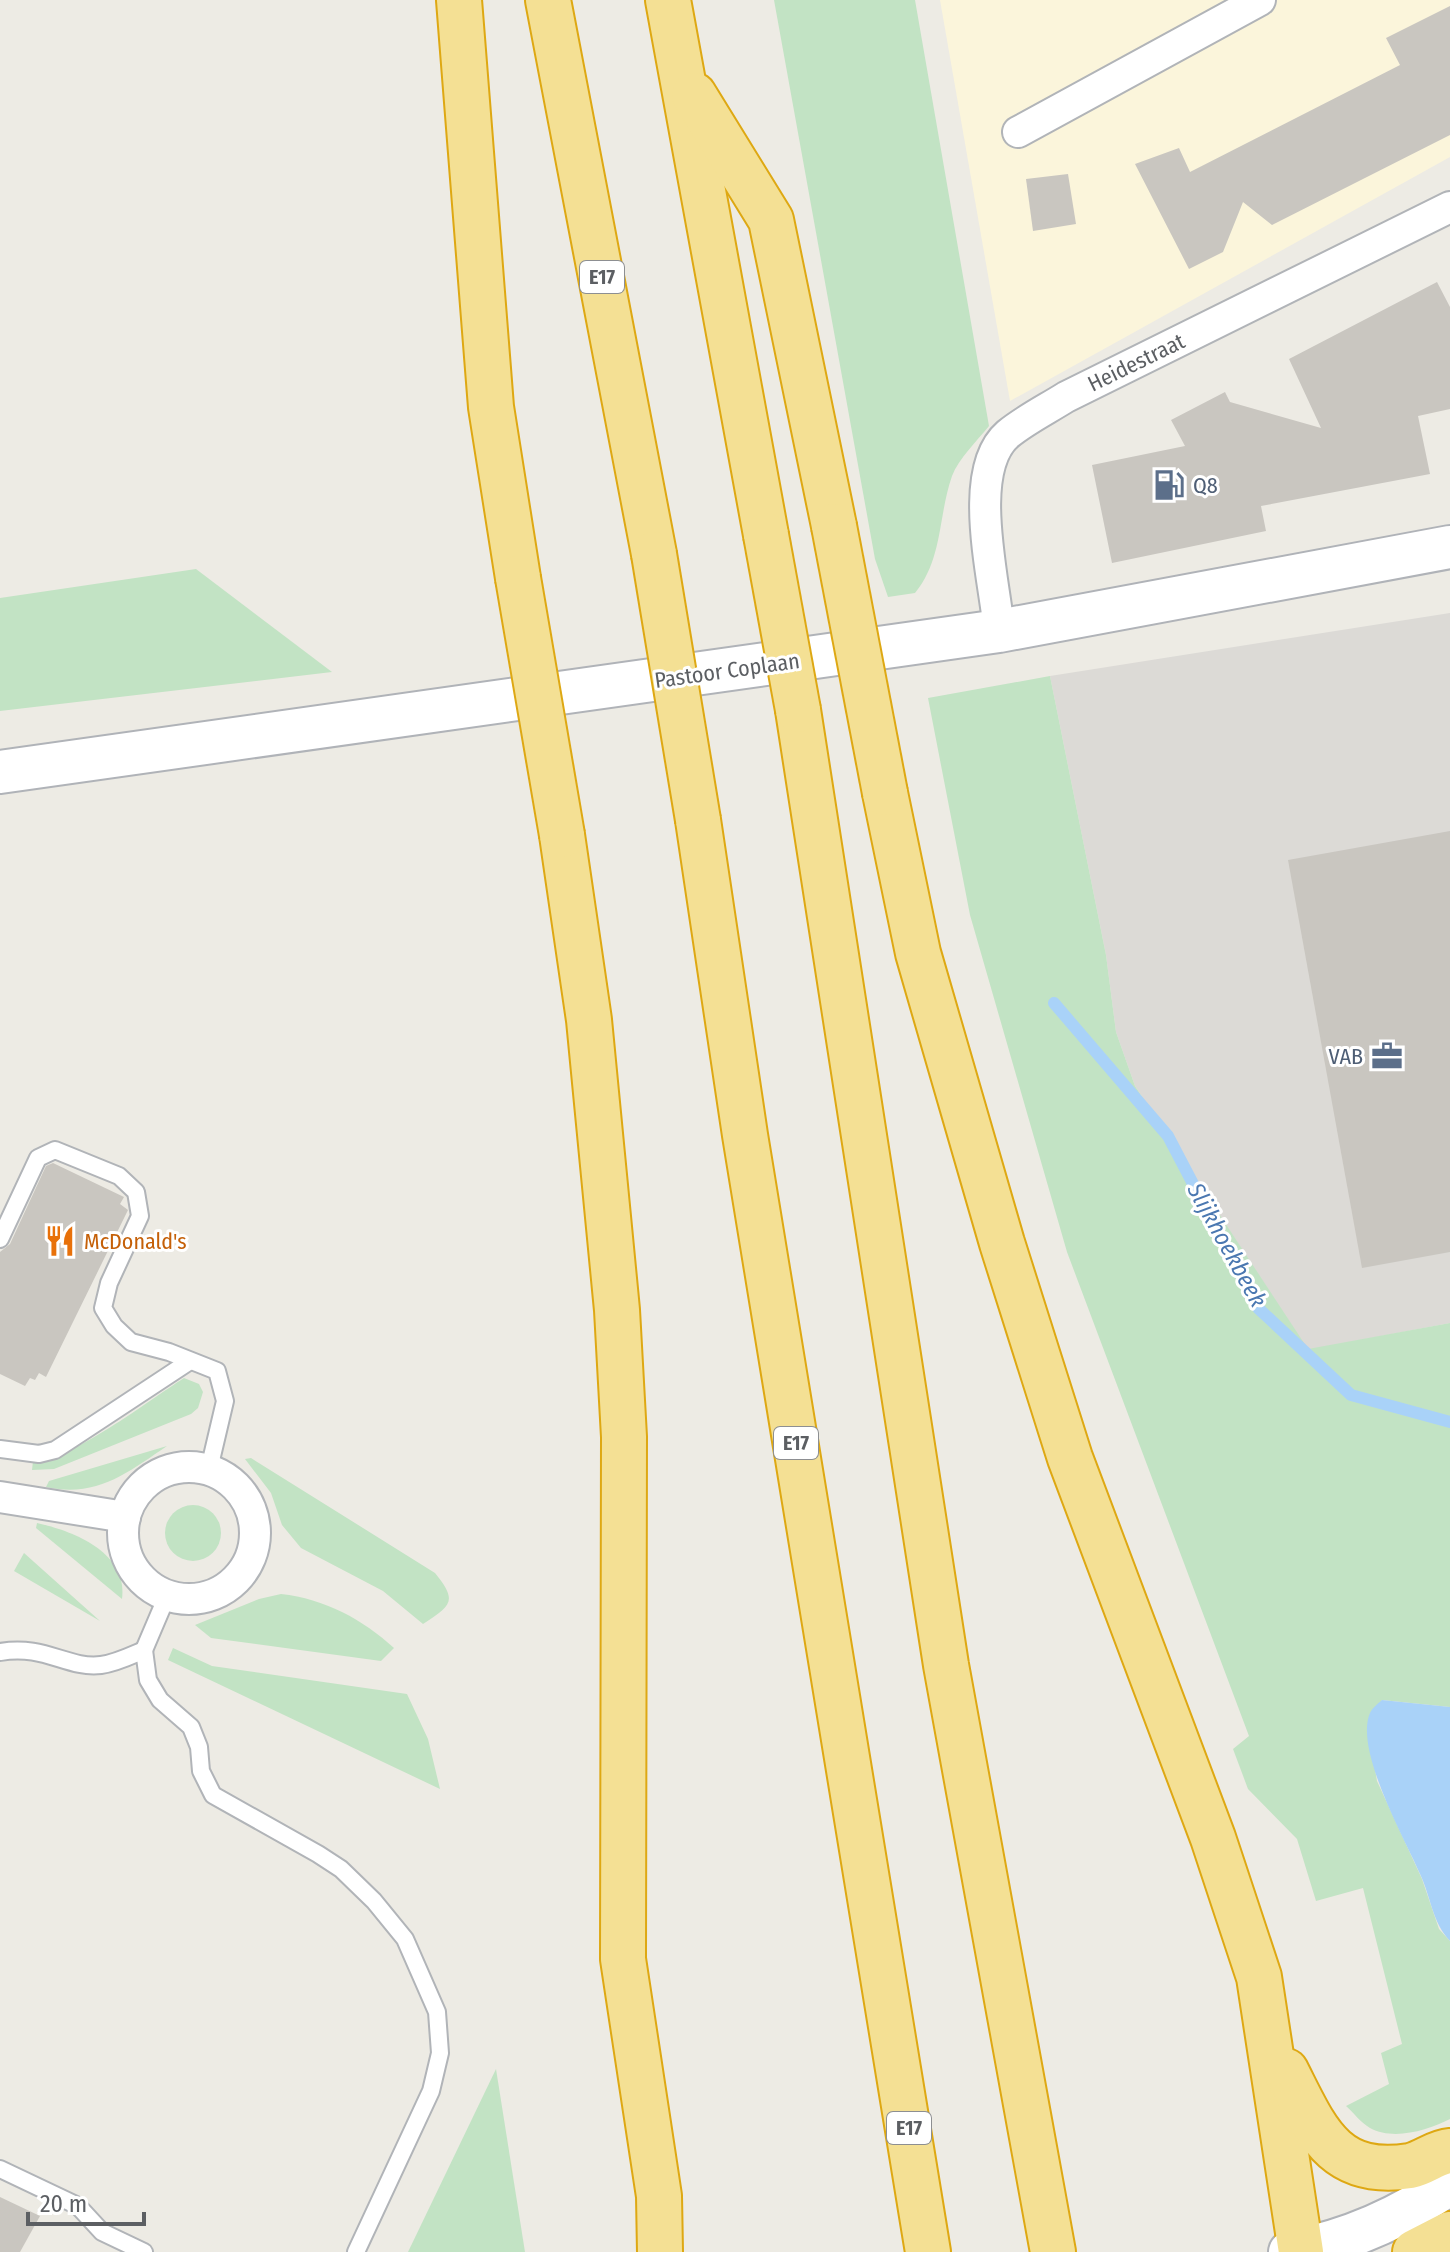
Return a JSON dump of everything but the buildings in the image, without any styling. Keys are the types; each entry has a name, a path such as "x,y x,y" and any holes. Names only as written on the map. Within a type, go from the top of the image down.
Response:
{"highway":[{"path":"459,0 491,407 562,835 589,1020 617,1310 624,1437 623,1959 636,2067 659,2196 660,2252"},
{"name":"E17","path":"548,0 654,554 745,1135 928,2252"},
{"path":"668,0 815,805 946,1665 1053,2252"},
{"path":"681,72 771,220 918,953 1006,1257 1070,1458 1213,1838 1259,1977 1298,2251"},
{"path":"1270,2039 1308,2114 1340,2157 1377,2169 1414,2165 1450,2151"},
{"path":"659,2196 687,2252"},
{"path":"1415,2252 1450,2234"}],"street":[{"path":"1018,132 1260,0"},
{"name":"Heidestraat","path":"999,631 989,572 986,474 1006,436 1066,397 1450,207"},
{"name":"Pastoor Coplaan","path":"0,772 999,631 1450,547"},
{"path":"187,1466 209,1469 228,1479 248,1504 256,1535 252,1556 242,1574 226,1588 208,1596 187,1599 167,1596 136,1573 127,1556 125,1517 133,1497 147,1481 166,1470 187,1466"},
{"path":"0,1497 125,1517"},
{"path":"1298,2251 1360,2232 1419,2206 1450,2183"},
{"path":"1383,2252 1450,2223"}],"lane":[{"path":"0,1239 38,1158 55,1150 119,1176 136,1192 140,1216 109,1283 103,1308 114,1326 131,1342 217,1371 225,1401 209,1469"},
{"path":"0,1449 39,1454 55,1450 190,1361"},
{"path":"167,1596 144,1650 148,1680 160,1700 191,1727 199,1747 201,1771 213,1795 341,1869 374,1901 405,1939 437,2012 440,2053 431,2091 356,2252"},
{"path":"0,1652 20,1648 47,1652 83,1664 101,1665 144,1650"},
{"path":"0,2169 78,2206 102,2232 144,2252"}],"shaded area":[{"path":"940,0 1450,0 1450,157 1010,401"},
{"path":"1450,613 1450,1323 1308,1350 1135,1086 1116,1032 1106,955 1050,676"}],"green space":[{"path":"774,0 915,0 989,426 955,469 931,566 915,593 888,597 875,559"},
{"path":"196,569 332,672 0,711 0,598"},
{"path":"1050,676 1106,955 1116,1032 1135,1086 1308,1349 1450,1323 1450,1707 1382,1700 1368,1728 1377,1781 1422,1879 1439,1929 1450,1941 1450,2119 1421,2130 1400,2134 1379,2132 1367,2126 1346,2106 1389,2084 1381,2053 1402,2044 1363,1888 1316,1901 1297,1839 1248,1789 1233,1749 1249,1736 1067,1252 970,915 928,698"},
{"path":"184,1378 199,1384 203,1392 198,1408 191,1414 54,1469 32,1470 33,1461 49,1458 88,1441"},
{"path":"167,1446 111,1481 81,1489 46,1487 49,1481"},
{"path":"251,1458 435,1573 449,1597 445,1608 423,1624 383,1591 301,1548 282,1525 271,1493 245,1459"},
{"path":"193,1505 213,1513 221,1533 213,1553 193,1561 173,1553 165,1533 173,1513"},
{"path":"37,1523 81,1538 107,1556 122,1583 122,1599 36,1528"},
{"path":"24,1553 100,1621 14,1571"},
{"path":"281,1594 313,1600 342,1612 394,1648 381,1661 211,1638 195,1625 259,1599"},
{"path":"173,1648 212,1666 407,1694 428,1739 440,1789 168,1660"},
{"path":"496,2069 525,2252 408,2252"}],"water":[{"path":"1382,1700 1450,1707 1450,1941 1435,1918 1424,1883 1375,1771 1367,1729 1371,1711"}],"waterway":[{"name":"Slijkhoekbeek","path":"1054,1003 1168,1136 1258,1308 1351,1395 1450,1422"}],"place":[{"name":"Q8","path":"1169,485"},
{"name":"VAB","path":"1387,1056"},
{"name":"McDonald's","path":"60,1241"}]}
